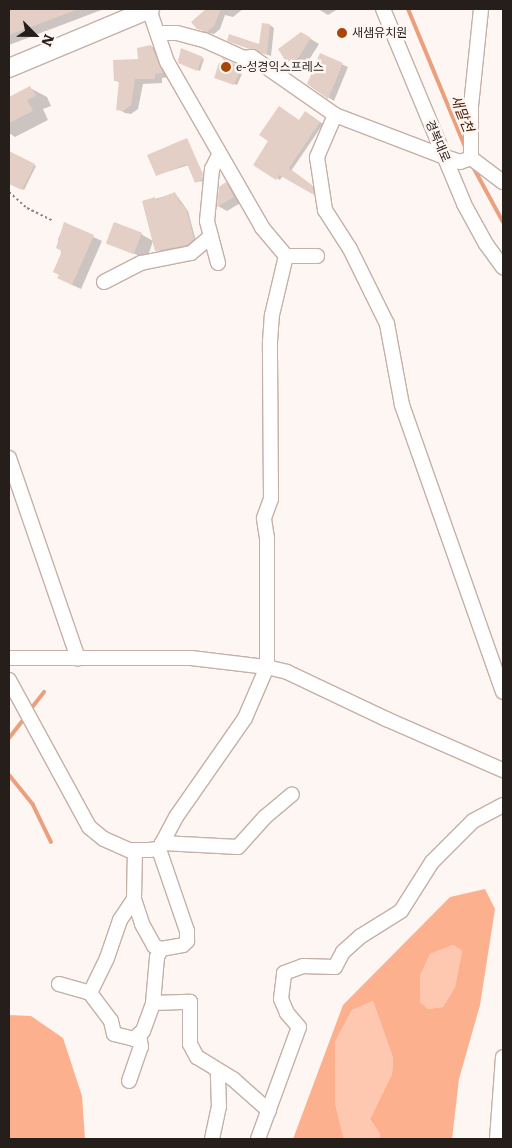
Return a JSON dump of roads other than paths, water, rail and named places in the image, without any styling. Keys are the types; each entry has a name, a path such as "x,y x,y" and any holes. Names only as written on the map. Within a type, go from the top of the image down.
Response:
{"main road":[{"path":"9,68 150,9"}],"street":[{"path":"150,9 167,62 219,155 247,196 262,226 286,256"},
{"name":"경복대로","path":"383,9 474,224 503,267"},
{"path":"466,160 481,9"},
{"path":"158,33 186,36 244,58 252,57 335,115 445,157 466,160 503,182"},
{"path":"335,115 317,157 325,210 350,249 387,324 402,405 503,692"},
{"path":"218,263 207,221 208,191 212,169 219,155"},
{"path":"104,282 141,262 191,254 211,236"},
{"path":"286,256 317,256"},
{"path":"160,846 253,705 267,667 267,538 264,518 271,499 270,342 272,315 286,256"},
{"path":"9,458 78,658"},
{"path":"9,658 191,658 267,667 287,672 503,770"},
{"path":"9,680 89,827 104,839 135,850 160,846 238,847 265,817 292,794"},
{"path":"258,1139 299,1027 287,1013 282,999 284,973 303,966 335,967 343,952 362,936 401,911 432,862 473,821 503,805"},
{"path":"135,850 134,900 142,924 154,946 161,949 183,945 187,941 187,931 160,846"},
{"path":"90,993 107,958 120,920 134,900"},
{"path":"129,1081 141,1047 140,1034 153,1003 157,957 161,949"},
{"path":"59,984 90,993 111,1021 114,1034 125,1039 134,1039 140,1034"},
{"path":"153,1003 190,1002 190,1044 197,1057 247,1090 269,1111"},
{"path":"497,1139 503,1057"},
{"path":"212,1139 219,1107 218,1072"}],"waterway":[{"name":"새말천","path":"408,9 466,149"},
{"name":"새말천","path":"472,165 503,222"},
{"path":"30,710 44,692"},
{"path":"9,738 26,716"},
{"path":"9,775 33,805 51,842"}],"place":[{"name":"새샘유치원","path":"342,33"},
{"name":"e-성경익스프레스","path":"226,67"}]}
